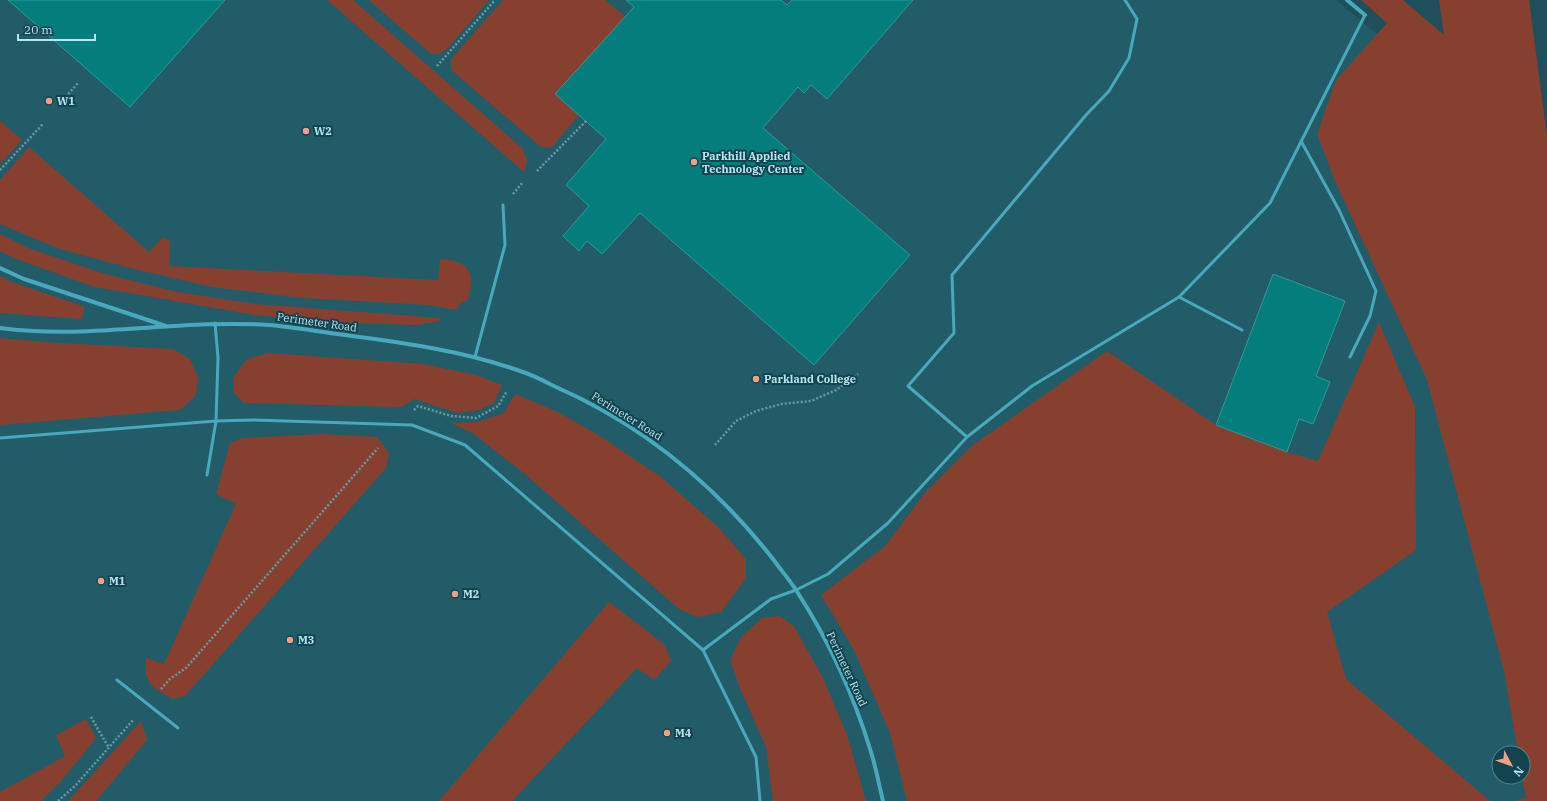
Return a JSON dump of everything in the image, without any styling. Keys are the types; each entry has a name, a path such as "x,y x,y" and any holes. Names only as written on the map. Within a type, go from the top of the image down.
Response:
{"street":[{"path":"1347,0 1365,15"},
{"name":"Perimeter Road","path":"0,268 24,279 168,327"},
{"name":"Perimeter Road","path":"0,328 72,333 215,323 269,325 424,346 475,357 524,372 586,400 637,430 681,463 728,507 761,544 796,590 827,644 856,707 872,754 883,801"}],"lane":[{"path":"966,437 908,386 954,333 952,275 1086,115 1109,91 1129,58 1137,20 1125,0"},
{"path":"703,650 770,599 796,590 828,574 888,523 966,437 1032,386 1179,297 1270,202 1365,15"},
{"path":"1301,141 1339,210 1376,291 1370,316 1350,358"},
{"path":"475,357 505,245 503,206"},
{"path":"1179,297 1242,330"},
{"path":"207,475 216,421 218,358 215,323"},
{"path":"0,438 216,421 253,420 412,425 465,445 703,650 756,757 760,801"},
{"path":"117,680 178,728"}],"path":[{"path":"437,66 495,0"},
{"path":"63,100 78,83"},
{"path":"537,171 586,121"},
{"path":"0,170 43,124"},
{"path":"510,197 523,182"},
{"path":"715,445 736,421 756,411 781,404 811,401 836,390 858,374"},
{"path":"414,410 418,406 451,416 476,418 498,406 507,391"},
{"path":"161,689 170,679 186,668 378,448"},
{"path":"91,717 109,748"},
{"path":"58,801 75,786 134,719"}],"shaded area":[{"name":"Parkland College","path":"0,0 1336,0 1477,117 1547,801 0,801"},
{"path":"327,0 353,0 523,149 527,161 524,172"},
{"path":"369,0 489,0 447,49 439,54 431,54"},
{"path":"503,0 605,0 626,17 555,93 579,115 551,148 541,147 451,70 451,59"},
{"path":"1361,0 1403,0 1444,35 1439,0 1529,0 1547,136 1547,801 1515,801 1526,798 1524,785 1531,785 1531,745 1517,745 1504,671 1427,380 1335,181 1317,134 1336,80 1387,23"},
{"path":"0,121 22,140 4,160 0,162"},
{"path":"29,147 149,252 163,237 170,241 169,266 438,280 440,259 458,262 465,266 468,270 471,284 468,300 458,306 456,310 429,305 303,298 212,287 134,269 60,249 0,224 0,180"},
{"path":"0,234 28,248 105,274 177,292 256,304 440,318 440,321 418,325 348,323 255,315 95,287 16,259 0,251"},
{"path":"0,276 12,282 85,307 81,319 0,313"},
{"path":"1379,322 1415,407 1416,550 1327,612 1346,679 1490,801 907,801 890,733 854,650 821,595 885,546 925,493 973,445 1107,351 1216,425 1287,452 1318,461"},
{"path":"0,338 173,349 190,359 198,377 196,395 180,410 0,425"},
{"path":"268,353 423,364 476,375 502,385 494,403 479,410 458,413 414,399 401,407 244,403 233,392 234,376 247,359"},
{"path":"515,394 558,412 600,436 661,477 718,527 746,559 746,578 721,612 698,617 679,609 526,475 474,434 451,423 477,422 504,413"},
{"path":"322,434 377,437 389,453 386,468 185,696 173,699 154,688 150,684 146,674 146,658 164,664 236,504 216,494 230,443 243,438"},
{"path":"609,602 664,644 671,661 654,680 637,668 512,801 439,801"},
{"path":"779,616 794,626 824,680 847,735 866,801 773,801 766,747 740,688 730,660 741,637 762,618"},
{"path":"86,719 96,738 62,780 41,801 0,801 0,792 65,756 56,735"},
{"path":"141,721 147,740 96,801 68,801"}],"building":[{"path":"8,0 225,0 130,107"},
{"name":"Parkhill Applied Technology Center","path":"626,0 781,0 787,5 792,0 913,0 827,99 811,85 804,93 798,87 763,128 910,255 814,365 640,213 602,254 587,241 579,251 563,236 589,206 566,185 606,139 555,94 634,7"},
{"path":"1273,274 1345,301 1316,376 1330,382 1313,424 1299,419 1287,452 1216,425"}],"place":[{"name":"W1","path":"49,101"},
{"name":"W2","path":"306,131"},
{"name":"Parkhill Applied Technology Center","path":"694,162"},
{"name":"Parkland College","path":"756,379"},
{"name":"M1","path":"101,581"},
{"name":"M2","path":"455,594"},
{"name":"M3","path":"290,640"},
{"name":"M4","path":"667,733"}]}
